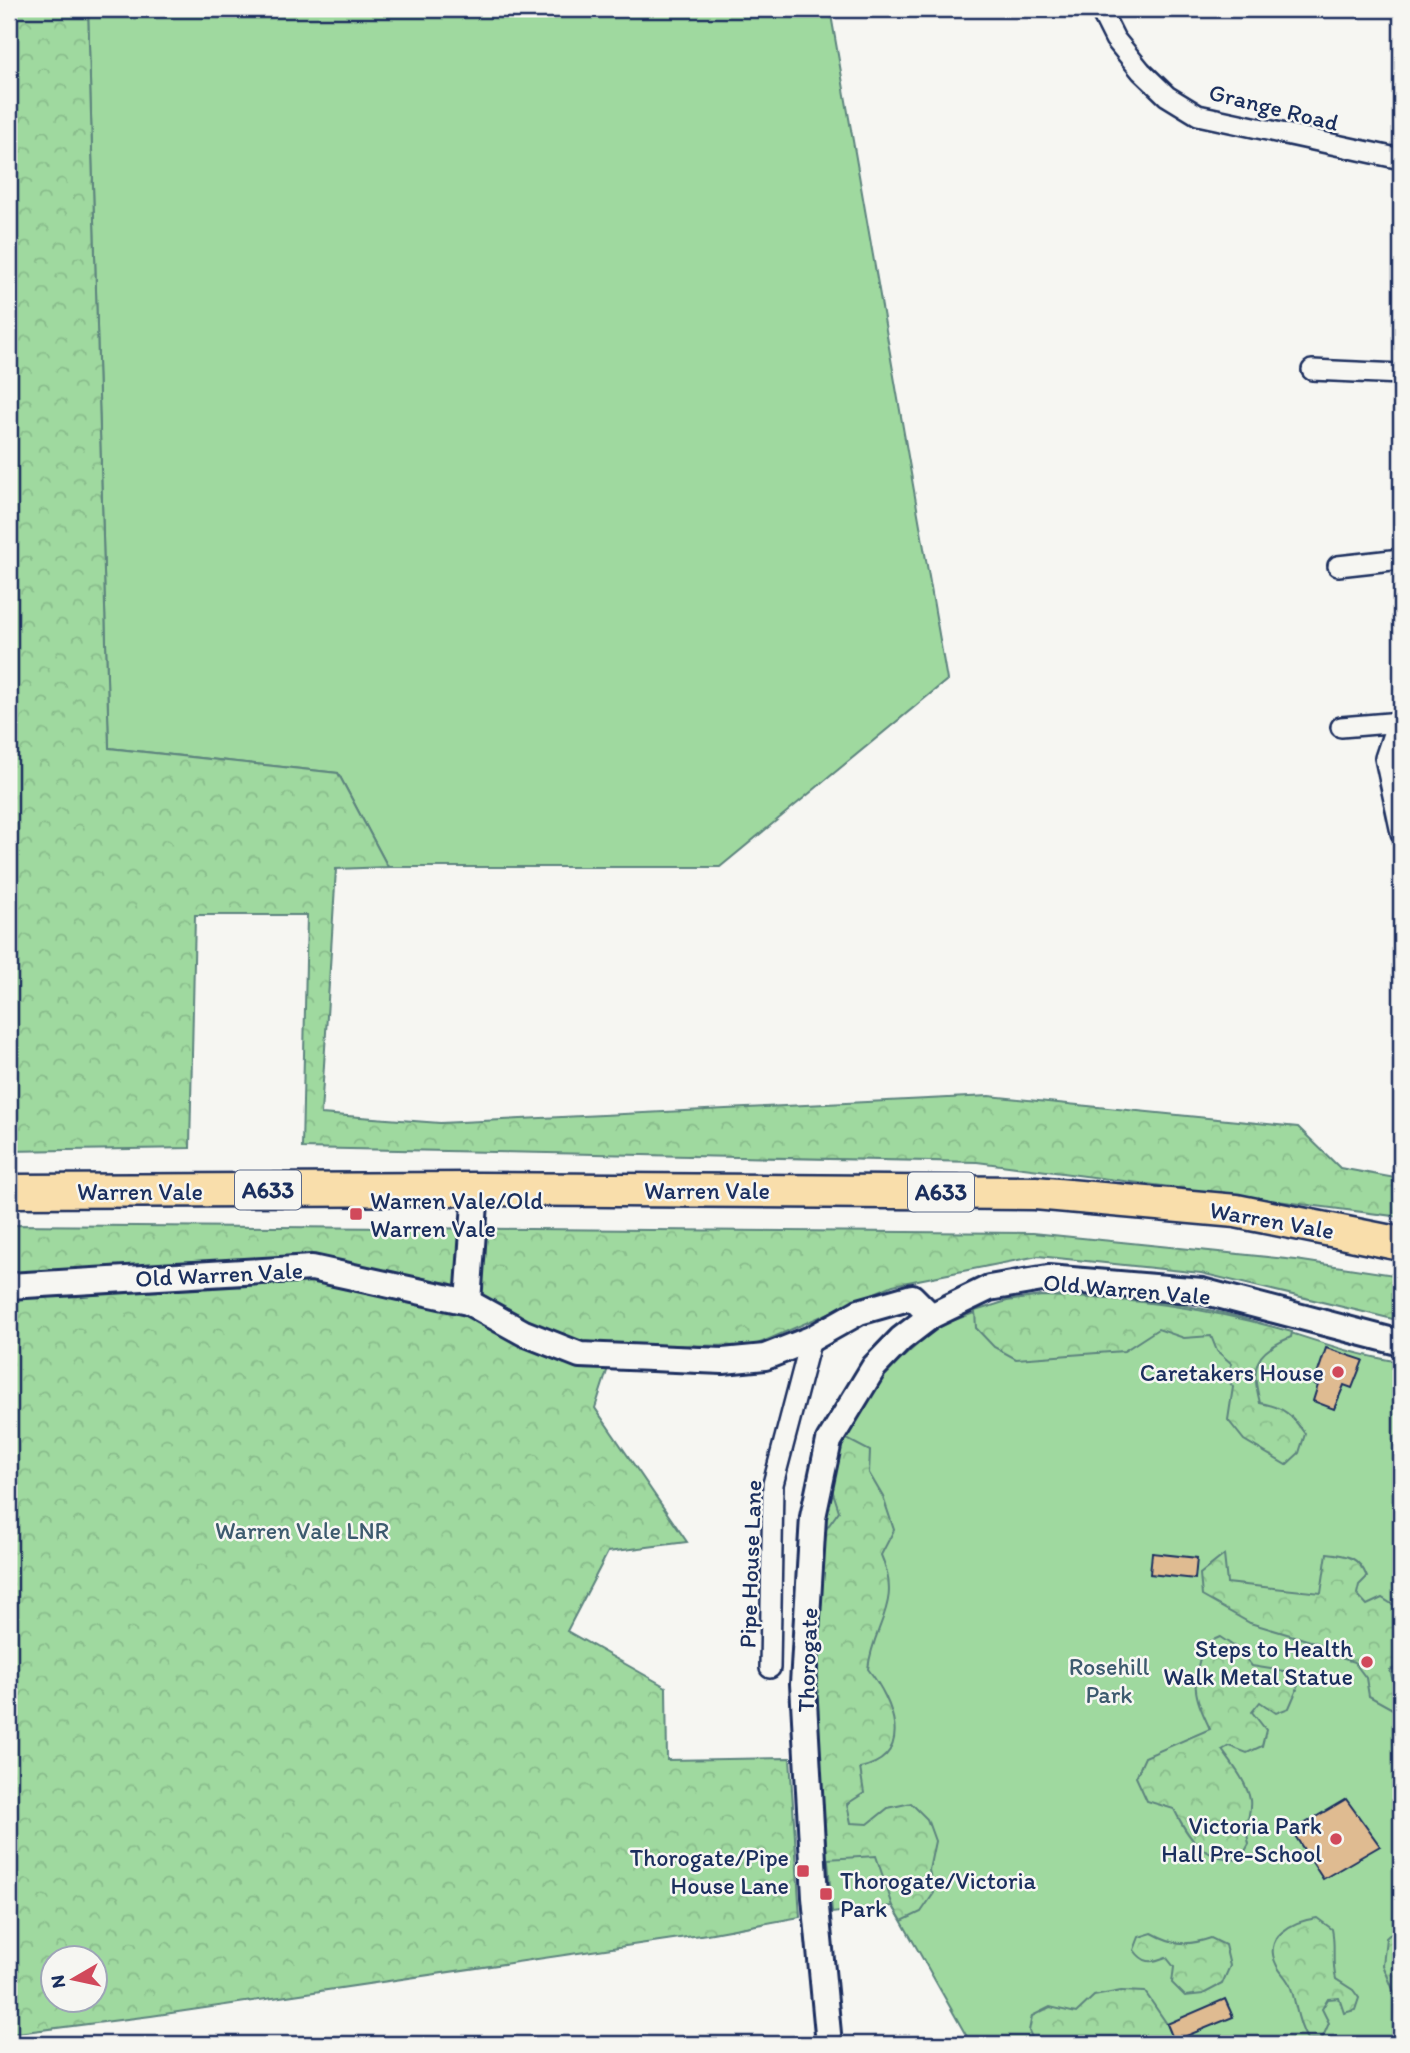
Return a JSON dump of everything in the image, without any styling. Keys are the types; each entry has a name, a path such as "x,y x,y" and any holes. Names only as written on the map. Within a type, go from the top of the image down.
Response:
{"main road":[{"name":"Warren Vale","path":"9,1191 476,1189 1035,1193 1236,1211 1401,1244"}],"street":[{"name":"Grange Road","path":"1100,9 1115,39 1140,72 1167,96 1198,115 1360,153 1401,159"},
{"path":"1312,370 1401,374"},
{"path":"1338,566 1401,559"},
{"path":"1341,727 1399,722 1385,758 1401,833"},
{"path":"468,1303 476,1189"},
{"name":"Old Warren Vale","path":"9,1286 312,1268 468,1303 524,1333 580,1355 723,1362 765,1357 811,1339 859,1312 890,1301 912,1297 932,1316 989,1288 1048,1278 1202,1292 1401,1343"},
{"name":"Thorogate","path":"829,2044 815,1897 803,1684 813,1517 829,1441 849,1403 874,1367 901,1339 932,1316"},
{"name":"Pipe House Lane","path":"770,1668 774,1484 811,1339"}],"green space":[{"path":"9,9 88,9 109,748 338,773 388,867 336,869 321,1114 440,1123 989,1096 1298,1127 1340,1168 1401,1179 1401,1217 977,1162 302,1148 307,915 195,915 190,1148 9,1151"},
{"path":"88,9 830,9 947,680 720,867 388,867 338,773 109,748"},
{"name":"Warren Vale LNR","path":"9,1225 1033,1233 1296,1260 1401,1276 1401,1321 1201,1273 1038,1256 893,1285 753,1346 608,1345 607,1371 595,1408 687,1542 608,1552 567,1631 666,1687 667,1760 790,1758 800,1917 707,1934 151,2016 9,2034"},
{"name":"Rosehill Park","path":"1042,1296 1140,1300 1198,1308 1249,1320 1350,1351 1401,1362 1401,2044 971,2044 893,1906 832,1913 815,1687 826,1509 836,1447 880,1378 938,1326 1007,1301"},
{"path":"1042,1296 1168,1305 1229,1316 1292,1332 1291,1337 1262,1355 1256,1370 1256,1379 1260,1403 1287,1413 1305,1434 1299,1453 1286,1465 1244,1440 1228,1420 1233,1387 1225,1376 1232,1364 1217,1351 1211,1336 1184,1338 1158,1329 1124,1351 1016,1359 994,1347 976,1328 975,1311 1007,1301"},
{"path":"843,1437 870,1451 869,1473 883,1497 894,1530 881,1555 887,1572 888,1601 868,1669 891,1711 894,1740 888,1752 877,1762 860,1768 864,1793 847,1804 851,1823 868,1824 888,1808 911,1803 927,1819 935,1841 929,1870 934,1893 921,1912 902,1921 893,1906 876,1856 827,1859 815,1687 824,1532 839,1511 830,1483"},
{"path":"1327,1553 1347,1556 1360,1565 1367,1577 1359,1585 1357,1594 1367,1605 1382,1598 1401,1610 1401,1666 1390,1670 1394,1685 1401,1683 1401,1720 1398,1712 1369,1696 1366,1678 1354,1662 1338,1657 1317,1643 1250,1623 1202,1596 1200,1574 1224,1555 1227,1583 1321,1593"},
{"path":"1220,1637 1238,1649 1252,1666 1290,1672 1298,1687 1289,1708 1276,1713 1260,1702 1252,1712 1266,1730 1262,1746 1247,1753 1229,1746 1222,1750 1242,1780 1250,1800 1247,1830 1249,1844 1240,1860 1215,1856 1198,1846 1174,1809 1147,1801 1136,1777 1145,1757 1210,1729 1197,1696 1197,1669 1204,1644"},
{"path":"1317,1918 1332,1929 1336,1979 1353,1990 1359,1998 1355,2010 1344,2013 1339,1998 1328,1999 1322,2009 1329,2023 1322,2039 1307,2039 1290,1985 1277,1966 1273,1946 1282,1932"},
{"path":"1401,1924 1401,2009 1383,1965 1386,1938"},
{"path":"1152,1933 1174,1942 1188,1943 1211,1938 1225,1945 1230,1966 1222,1984 1203,1994 1185,1996 1172,1983 1174,1967 1166,1957 1148,1961 1134,1950 1139,1937"},
{"path":"1121,1991 1145,1992 1167,2024 1176,2044 1035,2044 1029,2031 1032,2016 1050,2007 1076,2013 1094,1996"}],"building":[{"name":"Caretakers House","path":"1326,1348 1363,1360 1352,1388 1344,1385 1334,1409 1313,1401 1318,1385 1314,1384"},
{"path":"1152,1553 1197,1558 1195,1579 1150,1574"},
{"name":"Victoria Park Hall Pre-School","path":"1346,1799 1380,1846 1323,1879 1292,1831"},
{"path":"1225,1999 1233,2017 1174,2041 1167,2024"}],"place":[{"name":"Warren Vale/Old Warren Vale","path":"356,1214"},
{"name":"Caretakers House","path":"1338,1372"},
{"name":"Steps to Health Walk Metal Statue","path":"1367,1662"},
{"name":"Victoria Park Hall Pre-School","path":"1336,1839"},
{"name":"Thorogate/Pipe House Lane","path":"803,1871"},
{"name":"Thorogate/Victoria Park","path":"826,1894"}]}
